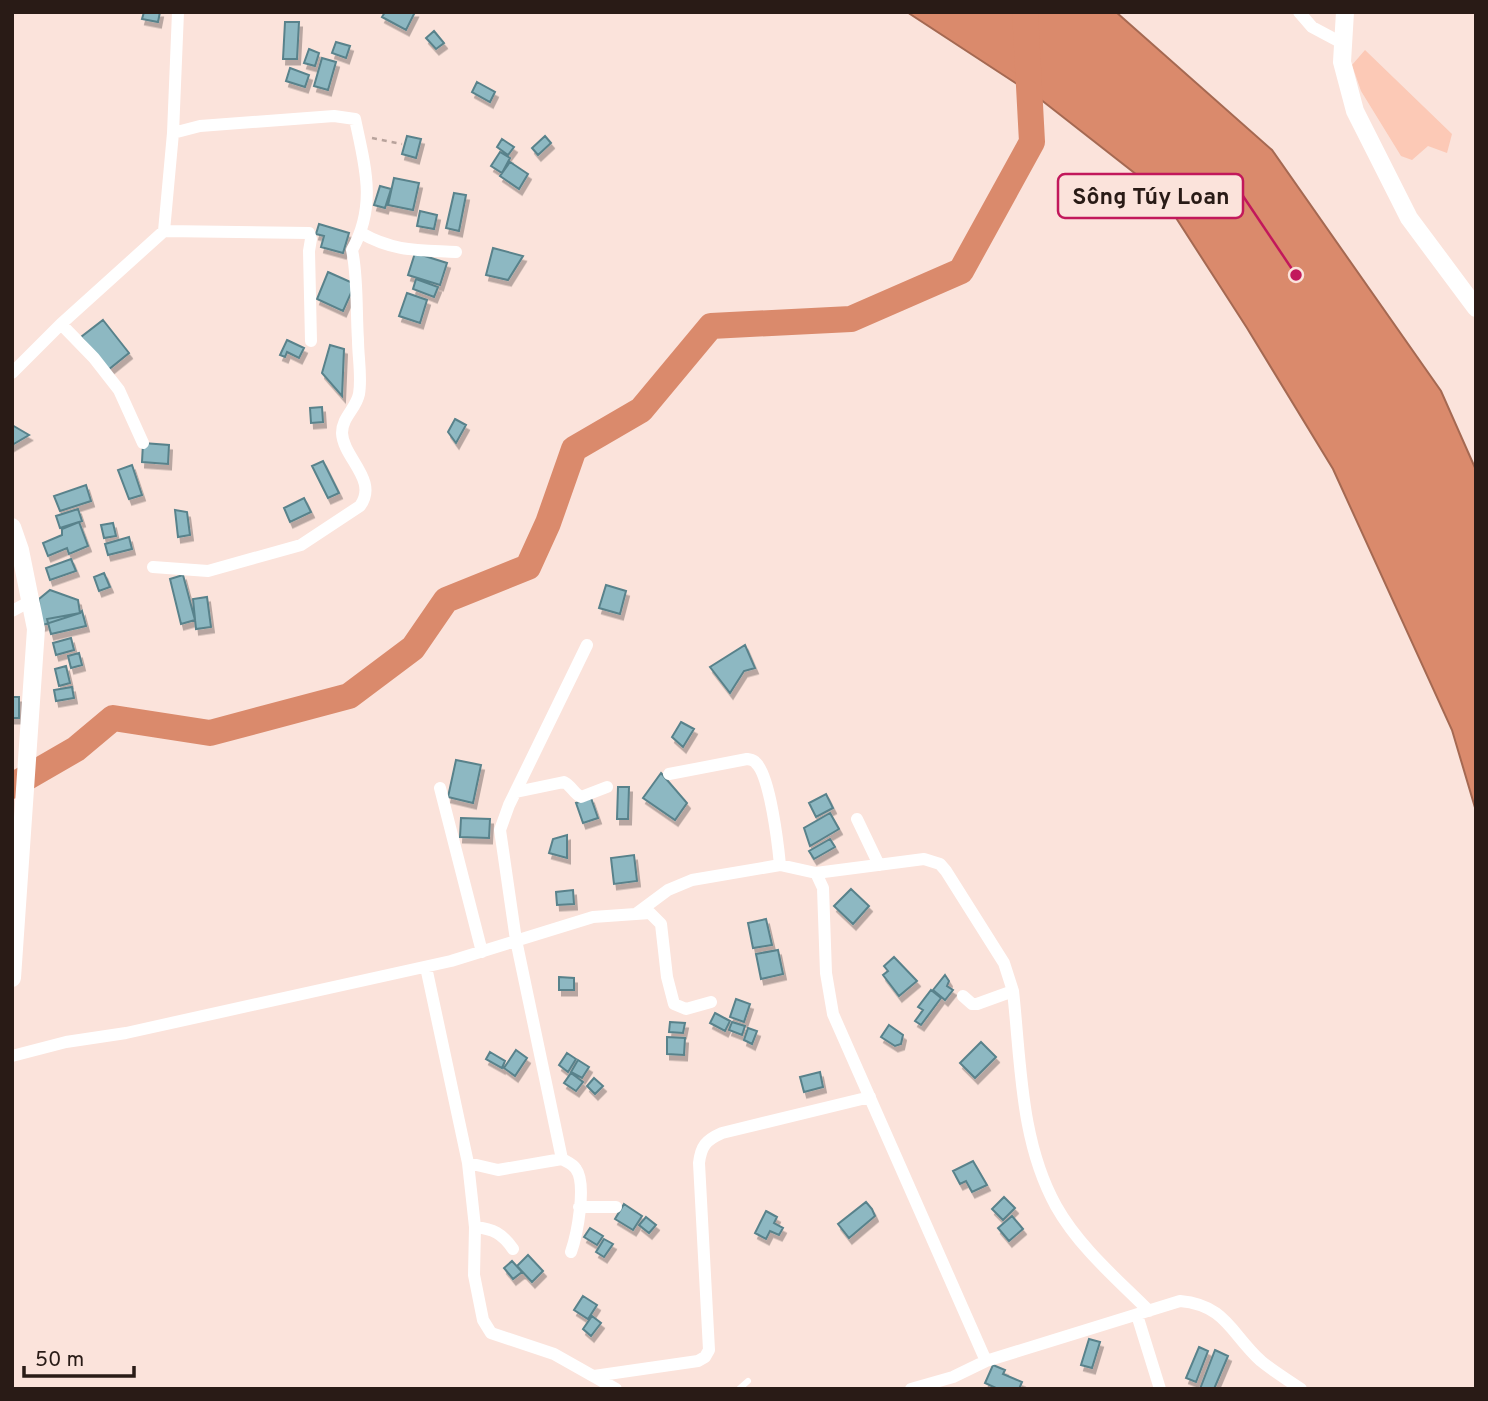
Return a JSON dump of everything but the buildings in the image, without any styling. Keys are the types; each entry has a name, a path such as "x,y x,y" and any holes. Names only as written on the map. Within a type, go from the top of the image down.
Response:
{"street":[{"path":"164,232 173,133 178,12"},
{"path":"1298,12 1312,27 1342,43"},
{"path":"1345,12 1342,62 1355,111 1409,218 1476,308"},
{"path":"153,567 208,571 301,545 360,506 365,500 366,487 358,467 344,446 342,433 344,419 359,395 352,250 361,233 367,212 367,181 355,118 334,116 200,126 173,133"},
{"path":"12,373 61,324 164,232 309,233 311,341"},
{"path":"361,233 379,244 397,249 456,252"},
{"path":"61,324 119,390 143,443"},
{"path":"12,527 20,550 36,629 12,978"},
{"path":"12,611 29,602"},
{"path":"562,1159 516,940 500,830 587,645"},
{"path":"669,774 754,760 759,765 770,800 780,864"},
{"path":"516,792 564,782 570,785 574,794 581,797 607,787"},
{"path":"440,788 482,952"},
{"path":"857,819 879,865"},
{"path":"633,916 679,885 780,864 816,873 924,859 940,864 1004,963 1013,991 1028,1127 1039,1168 1056,1207 1083,1244 1143,1313 1160,1389"},
{"path":"816,873 823,888 826,973 833,1014 986,1361"},
{"path":"12,1056 66,1042 126,1033 426,967 593,918 650,913 662,924 667,978 674,1004 686,1009 711,1002"},
{"path":"426,967 468,1163 475,1227 474,1275 483,1320 491,1333 554,1354 616,1389"},
{"path":"963,996 972,1004 977,1004 1013,991"},
{"path":"594,1376 698,1361 705,1357 709,1350 699,1163 701,1148 709,1139 722,1133 870,1097"},
{"path":"468,1163 498,1170 562,1159 577,1169 580,1179 579,1208 577,1235 571,1252"},
{"path":"579,1208 616,1208"},
{"path":"475,1227 490,1229 504,1236 513,1249"},
{"path":"911,1389 954,1383 986,1361 1180,1301 1199,1303 1211,1309 1261,1361 1301,1389"}],"lane":[{"path":"739,1389 748,1381"}],"path":[{"path":"359,134 402,144"}],"shaded area":[{"path":"907,12 1116,12 1272,150 1441,391 1476,470 1476,811 1452,730 1333,469 1160,193 1040,99"},
{"path":"1365,50 1452,134 1447,153 1428,146 1412,160 1401,156 1361,91 1352,65"}],"waterway":[{"path":"12,786 76,749 113,718 210,733 349,696 413,648 446,600 528,567 548,523 574,449 641,410 711,326 851,319 961,271 1032,142 1025,12"}],"place":[{"name":"Sông Túy Loan","path":"1296,275"}]}
